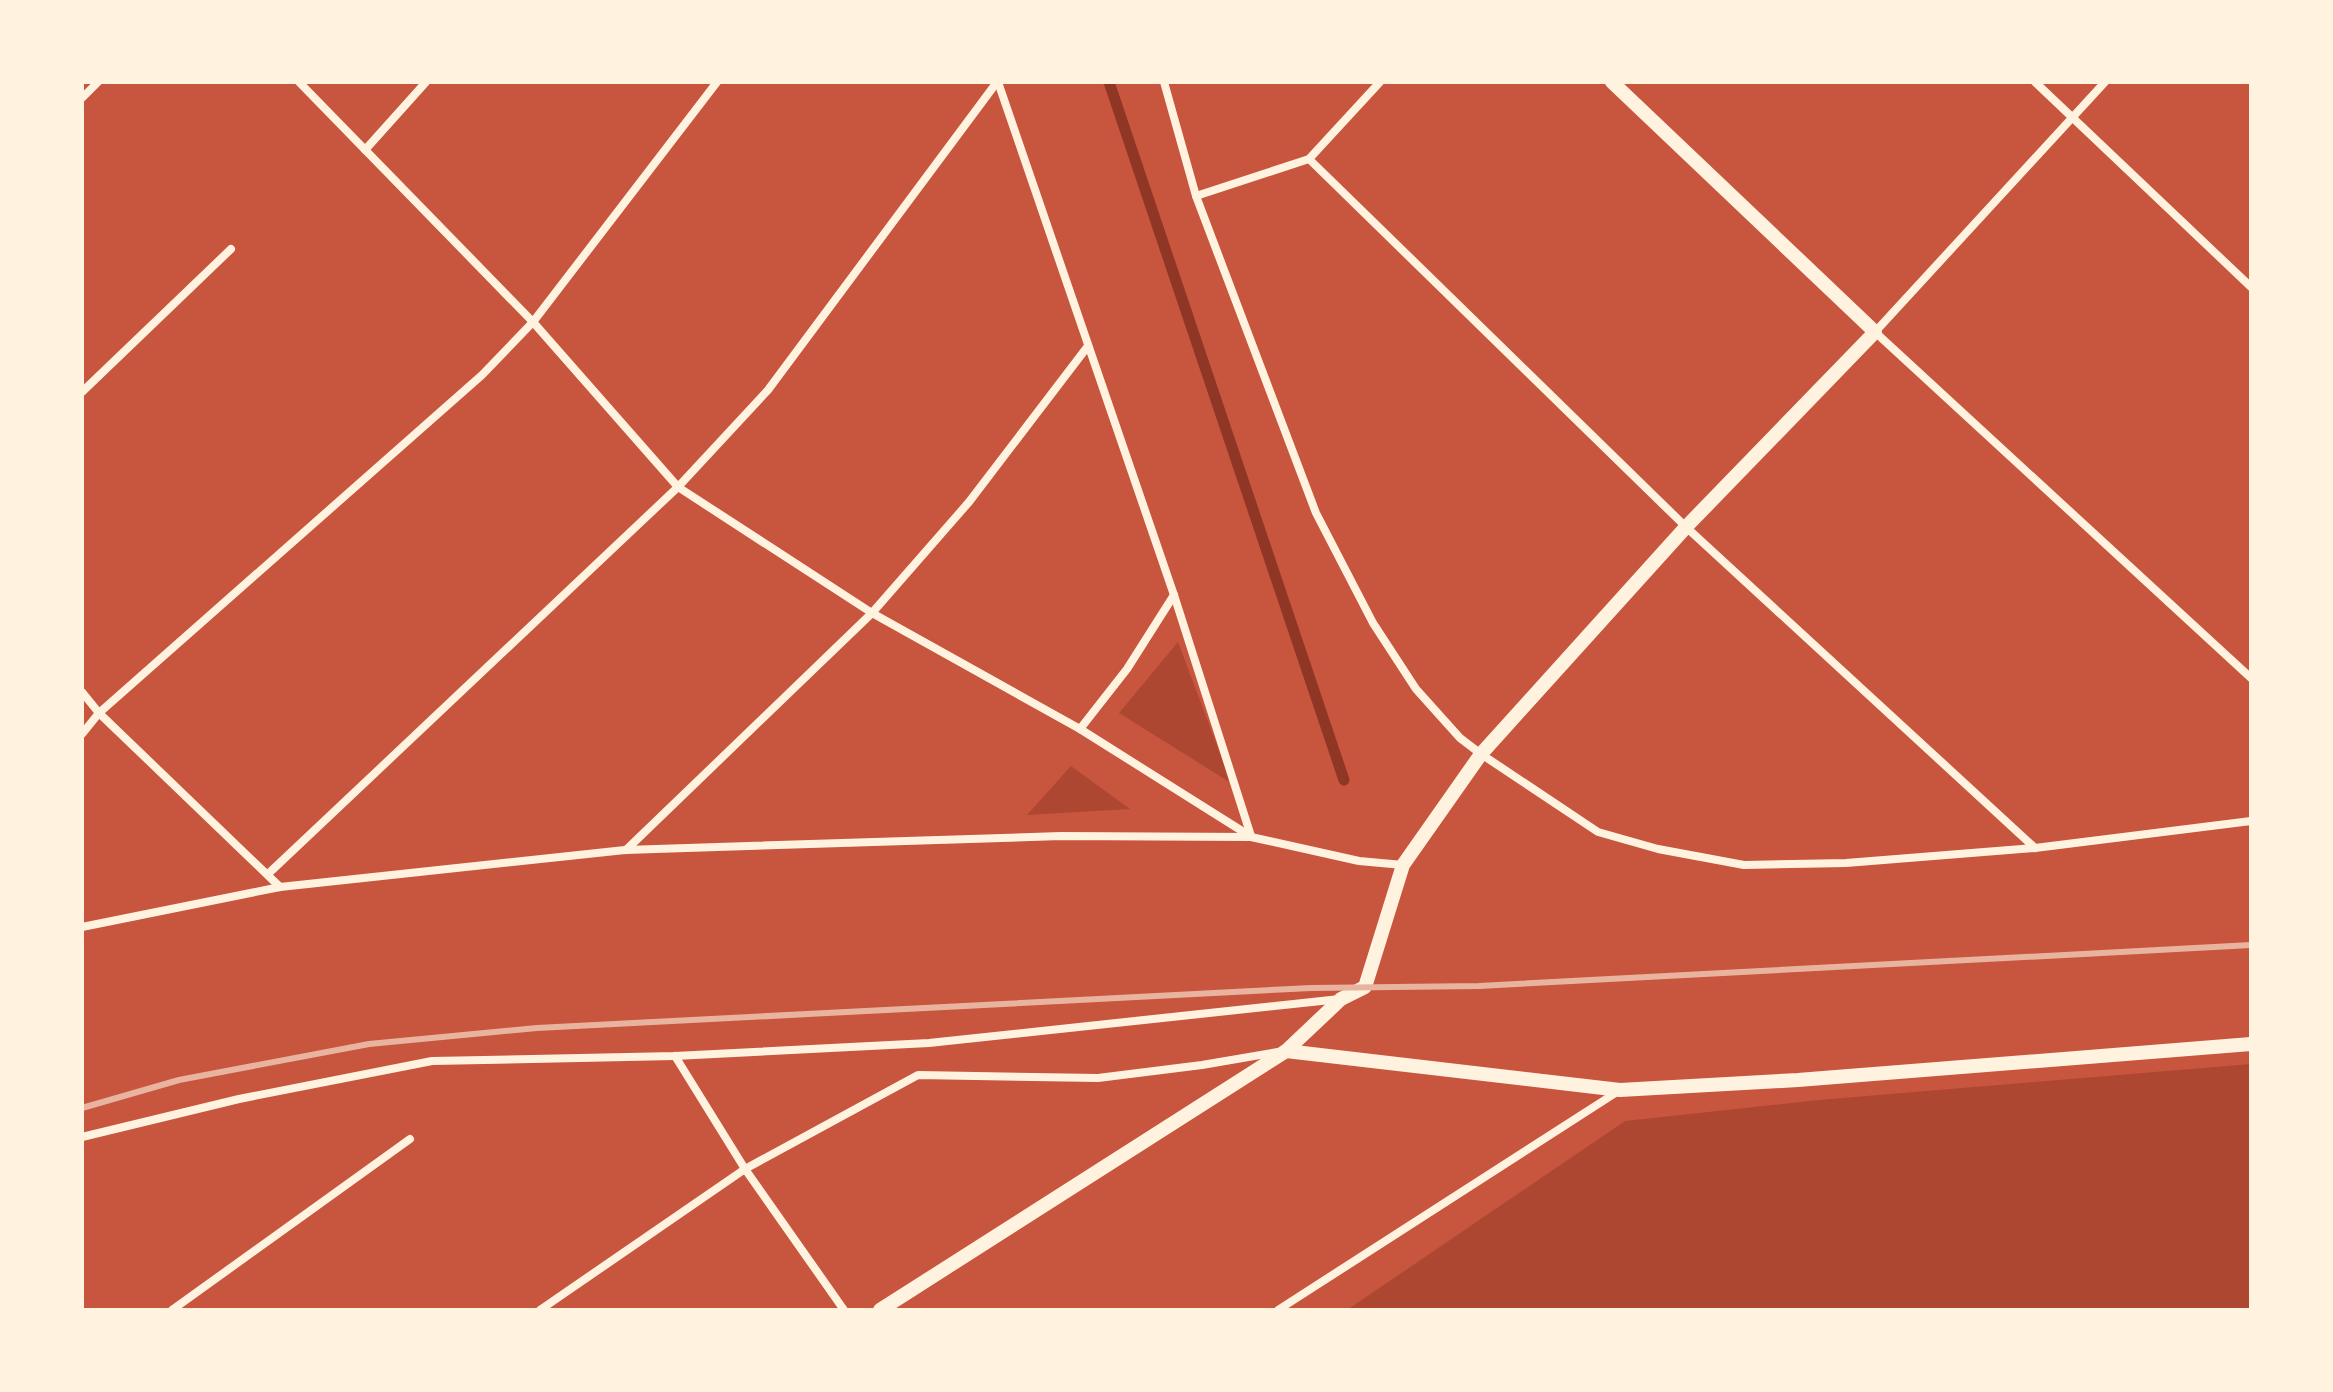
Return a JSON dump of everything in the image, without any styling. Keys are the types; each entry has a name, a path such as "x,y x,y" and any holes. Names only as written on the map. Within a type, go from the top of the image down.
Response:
{"street":[{"path":"82,98 98,82"},
{"path":"299,82 533,322 678,487 872,613 1080,729 1251,837"},
{"path":"365,150 426,82"},
{"path":"82,734 99,713 482,375 533,322 717,82"},
{"path":"997,82 1174,595 1251,837"},
{"path":"268,874 678,487 768,390 997,82"},
{"path":"1164,82 1196,196 1316,513 1373,623 1416,689 1460,738 1481,754 1598,832 1658,849 1744,865 1846,863 2035,848 2251,821"},
{"path":"1196,196 1309,159 1380,82"},
{"path":"1612,82 1875,332 2251,678"},
{"path":"2035,82 2251,287"},
{"path":"880,1310 1286,1051 1341,999 1365,987 1403,865 1481,754 1686,527 1875,332 2105,82"},
{"path":"1309,159 1686,527 2035,848"},
{"path":"82,392 231,249"},
{"path":"625,850 872,613 969,502 1088,346"},
{"path":"1080,729 1127,669 1174,595"},
{"path":"82,692 99,713 280,887"},
{"path":"82,927 280,887 625,850 1061,836 1251,837 1359,861 1403,865"},
{"path":"82,1137 239,1099 432,1061 675,1056 929,1043 1341,999"},
{"path":"540,1310 745,1169 918,1075 1098,1078 1286,1051 1620,1090 1813,1079 2251,1044"},
{"path":"675,1056 745,1169 844,1310"},
{"path":"1278,1310 1620,1090"},
{"path":"172,1310 410,1139"}],"shaded area":[{"path":"1178,642 1231,783 1119,713"},
{"path":"1071,766 1130,809 1027,815"},
{"path":"2251,1064 2251,1310 1347,1310 1625,1121 1819,1100"}],"waterway":[{"path":"1109,82 1344,780"}],"railway":[{"path":"82,1108 179,1080 369,1044 537,1028 1311,988 1479,986 2251,945"}]}
